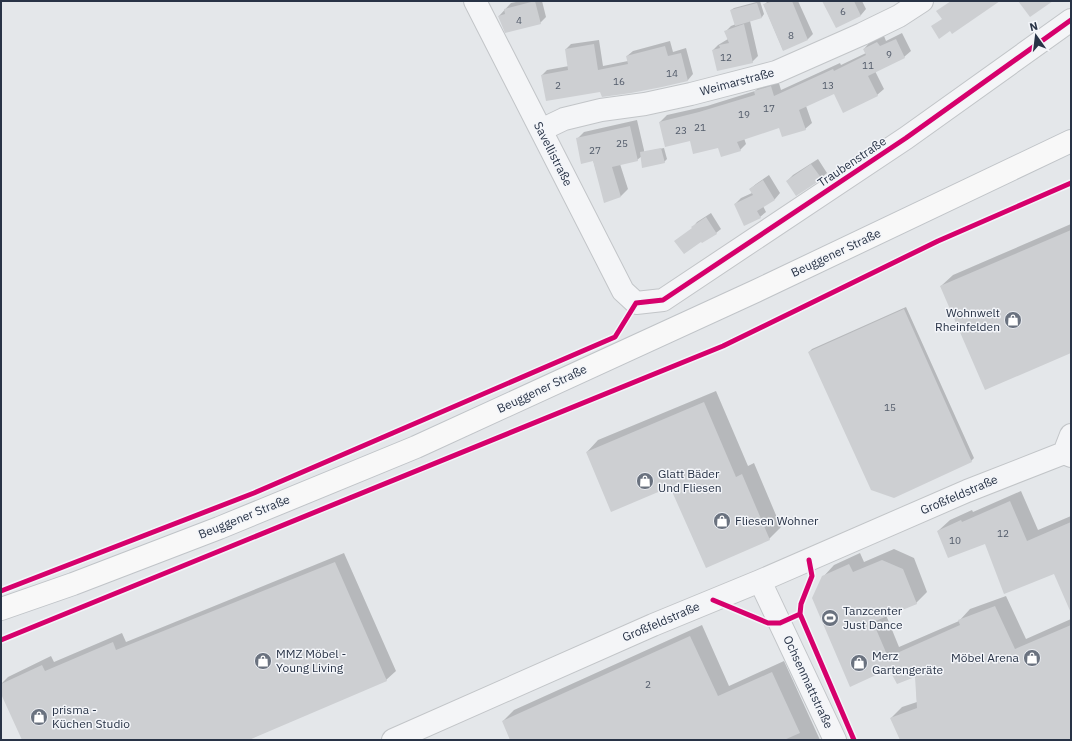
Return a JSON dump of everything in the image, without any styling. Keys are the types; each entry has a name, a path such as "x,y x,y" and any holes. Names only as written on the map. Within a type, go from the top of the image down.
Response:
{"main road":[{"name":"Beuggener Straße","path":"1,610 219,528 416,447 756,291 1071,141"}],"street":[{"name":"Savellistraße","path":"475,1 623,291 636,303"},
{"name":"Weimarstraße","path":"541,130 564,119 601,110 645,104 691,94 776,72 862,34 899,16 922,1"},
{"name":"Traubenstraße","path":"636,303 663,300 906,138 1071,20"},
{"name":"Großfeldstraße","path":"393,740 429,733 653,625 760,581 1069,448"},
{"name":"Ochsenmattstraße","path":"760,581 835,740"}],"building":[{"path":"535,1 541,24 505,33 498,16 505,14 504,9"},
{"path":"774,1 792,1 808,40 783,51 763,4"},
{"path":"822,1 854,1 861,16 836,28"},
{"path":"951,1 1000,1 952,34 950,31 939,39 931,26 942,19 936,11"},
{"path":"1018,1 1053,1 1030,17"},
{"path":"757,3 762,18 735,26 730,10"},
{"path":"744,24 753,63 717,71 712,50 720,48 719,45 729,43 724,31"},
{"path":"896,39 905,58 868,76 878,96 843,113 834,94 799,110 806,130 782,137 779,128 737,142 741,151 721,157 718,148 693,154 690,141 665,147 659,122 699,112 755,95 754,91 771,86 774,96 833,69 834,71 866,55 863,49 877,42 880,46"},
{"path":"594,44 598,70 628,64 626,56 665,46 668,56 681,53 688,81 631,93 602,97 600,92 546,101 541,75 568,70 565,49"},
{"path":"630,126 638,161 612,167 621,197 604,203 593,161 581,164 576,138"},
{"path":"661,148 665,163 642,168 640,152"},
{"path":"811,164 822,179 796,196 786,181"},
{"path":"763,180 775,200 757,211 761,218 744,226 734,204 753,195 749,189"},
{"path":"706,217 717,234 702,243 701,242 684,254 674,241"},
{"name":"Wohnwelt Rheinfelden","path":"1071,230 1071,353 985,390 940,286"},
{"path":"904,309 972,462 894,498 871,490 808,352"},
{"path":"704,402 736,477 742,474 770,540 706,568 670,487 611,512 586,452"},
{"path":"1010,501 1027,541 1071,522 1071,613 1054,574 1004,594 985,544 948,558 937,531"},
{"path":"882,560 903,569 917,604 873,622 888,657 960,625 958,620 995,606 1015,649 1071,625 1071,740 900,740 890,718 917,708 915,677 897,684 889,669 850,687 812,598 822,576 849,564 853,572"},
{"name":"MMZ Möbel - Young Living","path":"335,562 387,681 249,740 22,740 1,694 1,684 42,665 45,671 113,642 116,650"},
{"path":"690,636 718,696 772,672 800,733 784,740 510,740 502,721"}],"cycle path":[{"path":"1,591 254,493 615,337 636,303 663,300 906,138 1071,20"},
{"path":"1,640 723,346 938,241 1071,183"},
{"path":"809,560 812,576 801,604 800,614 854,740"},
{"path":"713,600 768,623 780,623 800,614"}],"place":[{"name":"Wohnwelt Rheinfelden","path":"1013,320"},
{"name":"Glatt Bäder Und Fliesen","path":"645,481"},
{"name":"Fliesen Wohner","path":"722,521"},
{"name":"Tanzcenter Just Dance","path":"830,618"},
{"name":"Möbel Arena","path":"1032,658"},
{"name":"MMZ Möbel - Young Living","path":"263,661"},
{"name":"Merz Gartengeräte","path":"859,663"},
{"name":"prisma - Küchen Studio","path":"39,717"}]}
